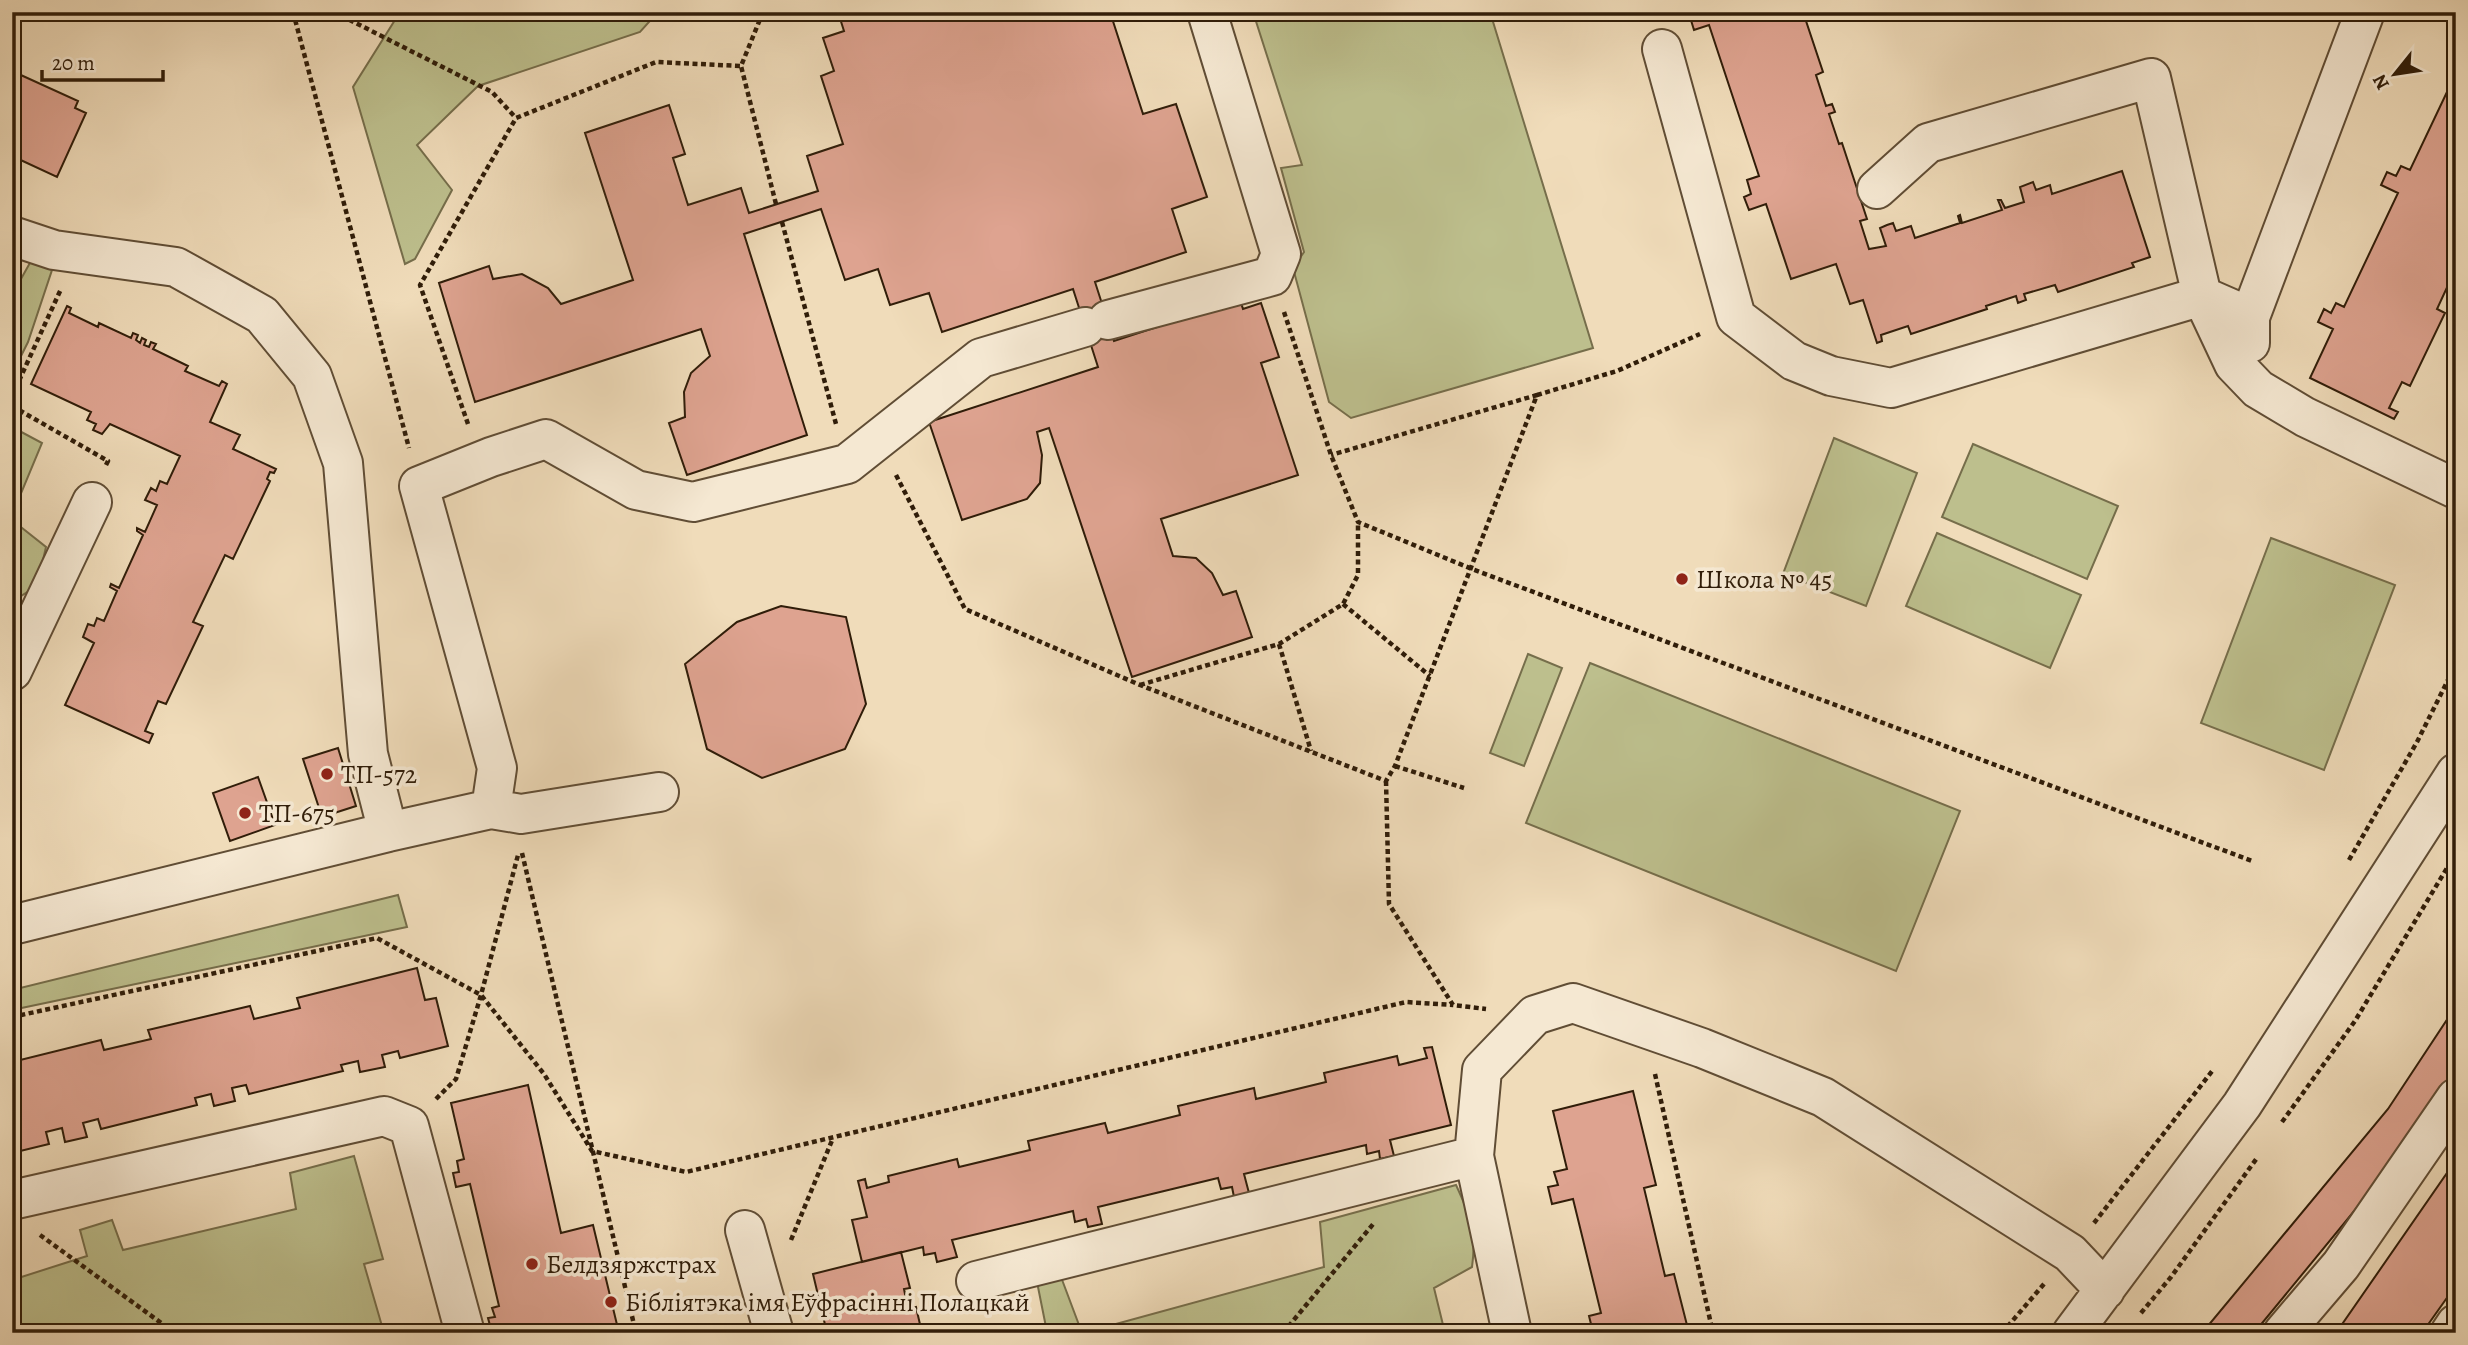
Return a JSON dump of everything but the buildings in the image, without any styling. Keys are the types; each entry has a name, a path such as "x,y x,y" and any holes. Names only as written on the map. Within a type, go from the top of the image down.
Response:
{"street":[{"path":"491,809 497,768 419,486 545,439 636,489 693,502 847,464 981,358 1272,276 1282,254 1207,12"},
{"path":"2258,389 2250,353 2250,317 2365,12"},
{"path":"1662,49 1736,317 1794,361 1831,376 1891,388 2202,296 2250,317"},
{"path":"1877,189 1928,143 2151,78 2202,296 2234,364 2258,389 2305,417 2456,489"},
{"path":"12,236 54,250 176,267 262,316 312,376 343,463 368,754 388,832"},
{"path":"12,671 92,502"},
{"path":"2072,1333 2242,1105 2456,773"},
{"path":"12,925 491,809 521,814 659,792"},
{"path":"1512,1333 1474,1156 1482,1070 1535,1015 1573,1003 1702,1048 1823,1097 2070,1253 2105,1290"},
{"path":"2283,1333 2341,1265 2456,1098"},
{"path":"12,1200 384,1116 409,1126 465,1333"},
{"path":"976,1281 1474,1156"},
{"path":"746,1230 774,1333"},
{"path":"2450,1333 2456,1324"}],"path":[{"path":"293,12 419,486"},
{"path":"334,12 492,92 516,118"},
{"path":"763,12 741,66 776,204"},
{"path":"491,457 466,421 420,285 516,118 656,62 741,66"},
{"path":"782,222 847,464 896,475 965,609 1140,685 1386,781"},
{"path":"12,396 77,253"},
{"path":"1140,685 1279,645 1343,604 1358,575 1358,522 1331,455 1272,276"},
{"path":"1331,455 1617,371 1736,317"},
{"path":"1453,1005 1389,904 1386,781 1395,766 1537,395"},
{"path":"12,406 108,461 92,502"},
{"path":"1358,522 1472,569 2252,861"},
{"path":"1343,604 1430,676"},
{"path":"1279,645 1312,752"},
{"path":"2347,863 2417,742 2456,664"},
{"path":"1395,766 1464,788"},
{"path":"409,1126 456,1079 520,847 636,1333"},
{"path":"12,1017 377,938 481,995 544,1074 592,1151 686,1172 1406,1003 1453,1005 1535,1015"},
{"path":"2002,1333 2070,1253 2221,1060"},
{"path":"1654,1072 1713,1333"},
{"path":"786,1250 834,1137"},
{"path":"1283,1333 1378,1219"},
{"path":"34,1231 175,1333"},
{"path":"1257,1333 1289,1325"}],"green space":[{"path":"400,12 658,12 640,32 478,86 417,145 452,190 415,259 405,264 353,87"},
{"path":"1253,12 1490,12 1593,348 1351,418 1329,402 1293,268 1304,252 1281,168 1302,165"},
{"path":"31,261 52,270 28,342 12,374 12,295"},
{"path":"12,427 42,443 12,515"},
{"path":"1834,438 1917,473 1866,606 1783,574"},
{"path":"1973,444 2118,506 2087,579 1942,517"},
{"path":"12,520 46,547 37,586 16,599 12,597"},
{"path":"1937,533 2081,595 2050,668 1906,606"},
{"path":"2271,538 2395,585 2324,770 2201,723"},
{"path":"1528,654 1562,668 1524,766 1490,753"},
{"path":"1590,663 1960,811 1896,971 1526,823"},
{"path":"398,895 407,927 12,1010 12,990"},
{"path":"354,1156 383,1259 364,1264 384,1333 12,1333 12,1280 87,1256 80,1230 112,1220 123,1250 296,1209 290,1173"},
{"path":"1456,1185 1471,1224 1474,1244 1472,1267 1434,1288 1445,1333 1083,1333 1324,1267 1320,1222"},
{"path":"1061,1277 1082,1333 1019,1333 1046,1327 1038,1287 1040,1278"}],"place":[{"name":"Школа № 45","path":"1682,579"},
{"name":"ТП-572","path":"327,774"},
{"name":"ТП-675","path":"245,813"},
{"name":"Белдзяржстрах","path":"532,1264"},
{"name":"Бібліятэка імя Еўфрасінні Полацкай","path":"611,1302"}]}
